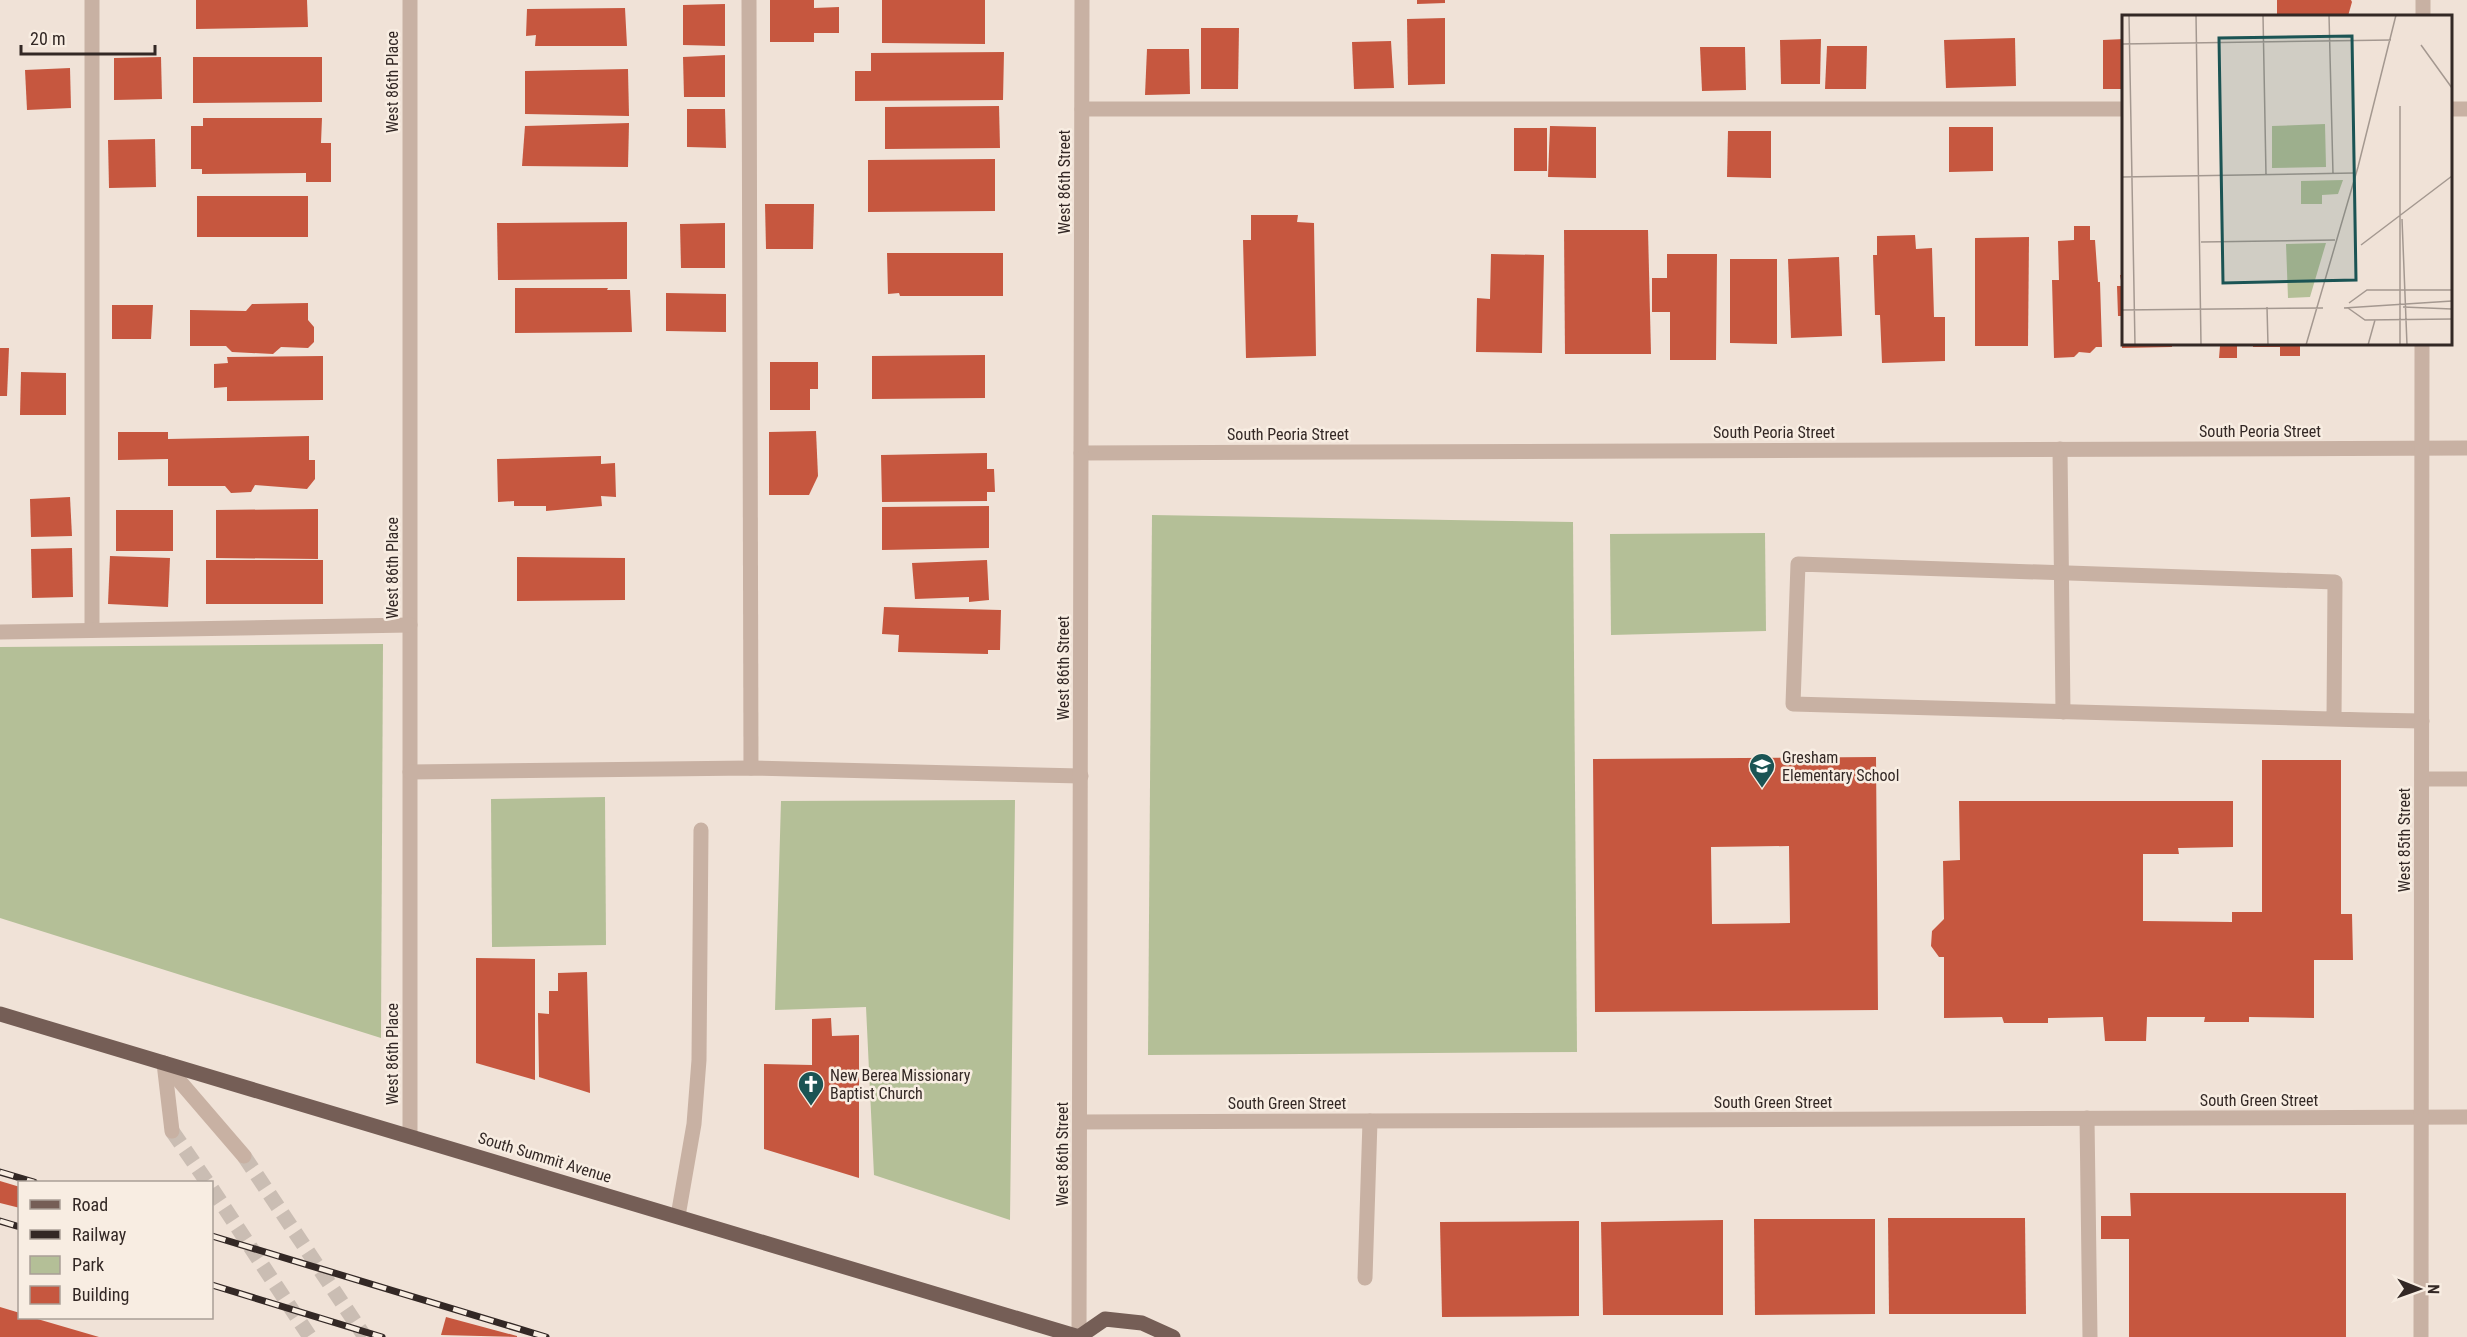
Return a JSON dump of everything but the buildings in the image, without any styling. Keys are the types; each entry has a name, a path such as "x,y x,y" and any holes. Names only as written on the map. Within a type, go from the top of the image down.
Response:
{"main road":[{"name":"South Summit Avenue","path":"0,1014 1079,1337"},
{"path":"1079,1337 1105,1319 1142,1323 1173,1337"}],"street":[{"path":"92,0 92,630"},
{"name":"West 86th Place","path":"410,0 410,1135"},
{"path":"749,0 751,768"},
{"name":"West 86th Street","path":"1079,1337 1082,0"},
{"path":"2422,0 2423,15"},
{"path":"1082,109 2122,109"},
{"name":"West 85th Street","path":"2421,1337 2422,345"},
{"name":"South Peoria Street","path":"1081,453 2467,448"},
{"path":"2060,449 2063,712"},
{"path":"2334,719 2335,582 1798,564 1793,704 2063,712 2334,719 2422,721"},
{"path":"0,632 410,625"},
{"path":"410,772 751,768 1081,776"},
{"path":"2422,779 2467,779"},
{"path":"678,1216 694,1124 699,1060 701,830"},
{"path":"164,1063 172,1131"},
{"path":"164,1063 244,1156"},
{"name":"South Green Street","path":"1080,1122 2467,1117"},
{"path":"2087,1118 2090,1337"},
{"path":"1365,1278 1370,1121"}],"green space":[{"path":"1152,515 1573,522 1577,1052 1148,1055"},
{"path":"1765,533 1766,631 1611,635 1610,534"},
{"path":"383,644 381,1038 0,918 0,647"},
{"path":"605,797 606,945 492,947 491,799"},
{"path":"1015,800 1010,1220 874,1175 866,1007 775,1010 781,801"}],"tunnel":[{"path":"172,1131 206,1181"},
{"path":"244,1156 365,1337"},
{"path":"213,1191 310,1337"}],"railway":[{"path":"0,1172 31,1181"},
{"path":"0,1221 18,1226"},
{"path":"213,1236 546,1337"},
{"path":"213,1285 382,1337"}],"place":[{"name":"Gresham Elementary School","path":"1762,789"},
{"name":"New Berea Missionary Baptist Church","path":"811,1107"}]}
